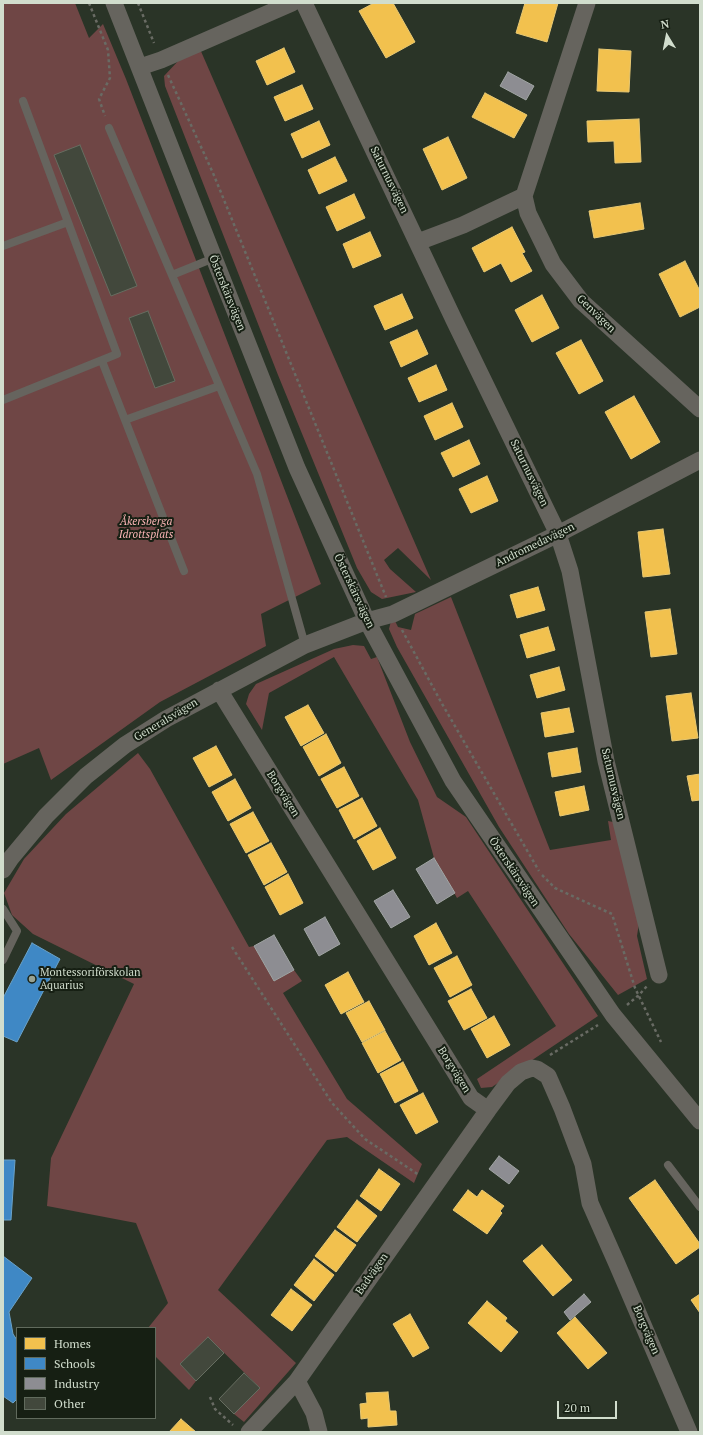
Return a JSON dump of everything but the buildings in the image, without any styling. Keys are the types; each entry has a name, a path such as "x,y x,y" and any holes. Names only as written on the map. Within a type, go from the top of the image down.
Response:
{"street":[{"name":"Österskärsvägen","path":"114,3 298,468 366,621 453,781 613,1015 700,1121"},
{"path":"140,67 161,60 292,3"},
{"name":"Saturnusvägen","path":"304,3 558,534 570,571 606,761 659,975"},
{"path":"418,242 463,225 524,196 587,3"},
{"name":"Genvägen","path":"524,196 528,213 553,264 580,301 700,409"},
{"name":"Andromedavägen","path":"366,621 393,614 558,534 700,460"},
{"name":"Generalsvägen","path":"3,870 11,858 46,816 86,776 125,745 160,723 219,690 305,645 366,621"},
{"name":"Borgvägen","path":"219,690 471,1098 488,1110 508,1083 521,1072 532,1068 537,1069 548,1076 583,1164 590,1203 621,1271 689,1432"},
{"name":"Badvägen","path":"242,1430 297,1381 488,1110"},
{"path":"297,1381 314,1413 319,1432"}],"lane":[{"path":"3,400 117,354 23,101"},
{"path":"109,128 257,474 305,645"},
{"path":"3,246 68,222"},
{"path":"172,275 214,258"},
{"path":"102,361 184,571"},
{"path":"125,420 219,386"},
{"path":"3,909 17,931 3,960"},
{"path":"668,1165 700,1207"}],"path":[{"path":"89,3 108,50 110,78 99,99 109,128"},
{"path":"138,3 161,60 213,173 393,614 441,702 541,875 555,888 612,914 635,988 662,1044"},
{"path":"232,946 332,1103 365,1139 434,1186"},
{"path":"210,1397 215,1409 242,1430"}],"green space":[{"name":"Åkersberga Idrottsplats","path":"3,3 75,3 89,38 103,24 126,79 321,584 261,614 266,646 160,702 51,780 39,748 3,764"},
{"path":"200,49 431,580 398,548 384,560 390,569 416,592 382,599 371,592 357,568 278,375 165,86 164,76 180,59"},
{"path":"451,597 550,850 611,840 608,821 613,822 640,917 637,936 647,979 618,995 569,934 499,827 397,647 389,629 391,621 394,619 398,627 411,630 415,614"},
{"path":"353,645 364,646 371,659 377,657 410,742 437,797 466,817 598,1016 492,1087 481,1088 477,1079 556,1026 468,891 457,898 434,858 418,800 334,657 269,693 262,730 246,704 249,694 256,684 334,649"},
{"path":"138,753 150,769 249,947 254,946 274,981 294,970 302,981 283,993 347,1099 422,1164 414,1183 347,1137 327,1140 218,1290 296,1363 244,1422 234,1414 260,1388 208,1337 180,1364 196,1381 189,1390 156,1357 156,1327 149,1327 168,1303 136,1223 47,1206 51,1158 134,984 33,934 12,915 4,893 24,859 66,814"}],"place":[{"name":"Montessoriförskolan Aquarius","path":"32,979"}]}
